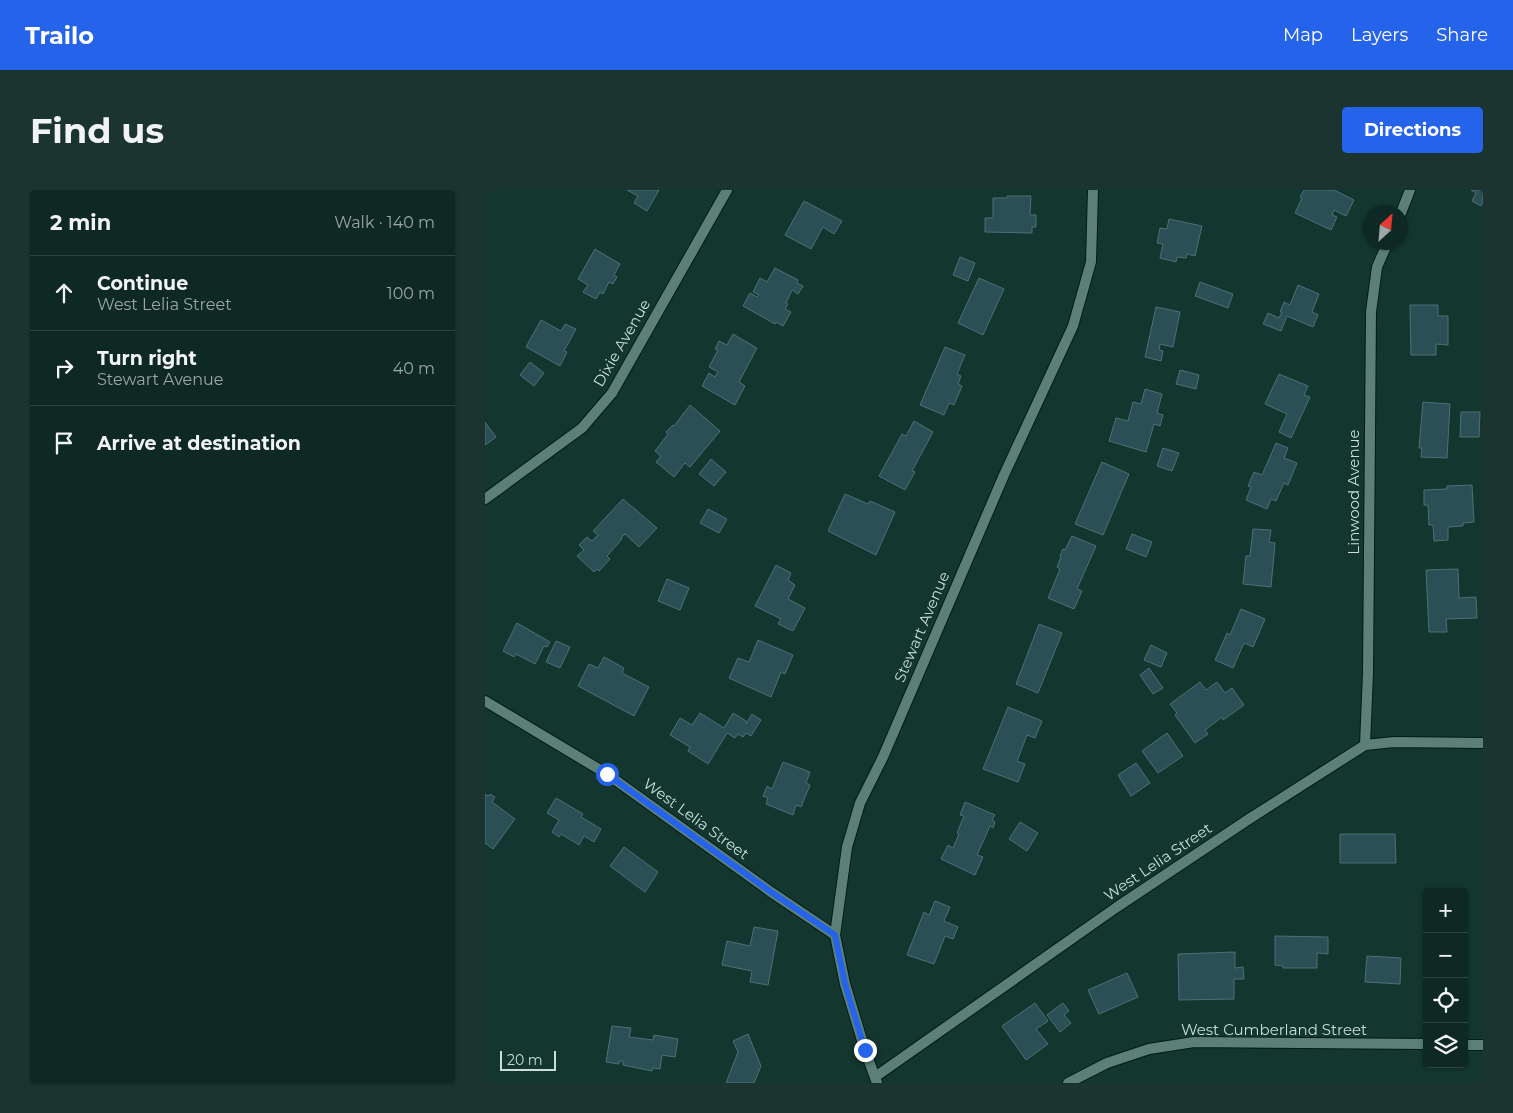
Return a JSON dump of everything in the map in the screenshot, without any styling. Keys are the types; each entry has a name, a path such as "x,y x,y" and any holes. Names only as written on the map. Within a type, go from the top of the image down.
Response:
{"street":[{"name":"Dixie Avenue","path":"485,499 582,428 612,393 727,190"},
{"name":"Stewart Avenue","path":"876,1080 845,984 835,935 847,847 860,803 883,757 1004,475 1073,326 1091,262 1093,190"},
{"path":"1404,205 1410,190"},
{"name":"Linwood Avenue","path":"1365,745 1368,672 1371,312 1377,267 1384,250"},
{"name":"West Lelia Street","path":"485,701 607,774 771,892 835,935"},
{"name":"West Lelia Street","path":"876,1080 1126,902 1249,819 1365,745 1394,742 1483,743"},
{"name":"West Cumberland Street","path":"1068,1083 1107,1064 1149,1049 1194,1042 1423,1044"},
{"path":"1468,1045 1483,1045"}],"building":[{"path":"627,190 659,190 647,211 634,203 638,196"},
{"path":"1304,190 1334,190 1354,200 1346,216 1334,210 1332,215 1337,217 1331,230 1295,213"},
{"path":"1471,190 1483,190 1483,203 1481,206 1472,201 1476,193"},
{"path":"1007,196 1031,196 1030,215 1036,215 1036,227 1032,227 1032,233 985,232 985,218 993,218 993,198 1007,198"},
{"path":"804,201 842,221 834,234 823,227 811,249 785,235"},
{"path":"1169,219 1202,226 1195,256 1187,254 1186,258 1177,257 1176,262 1160,258 1163,244 1157,243 1160,228 1167,229"},
{"path":"595,249 620,264 614,275 617,277 613,284 609,282 603,294 600,292 596,299 583,292 588,285 578,279"},
{"path":"960,257 975,263 968,281 953,275"},
{"path":"775,268 798,280 797,283 803,286 798,294 792,290 785,309 791,312 783,326 776,322 775,324 743,306 750,293 757,297 759,295 753,292 760,278 767,282"},
{"path":"979,278 1004,289 983,335 958,323"},
{"path":"1200,282 1233,294 1228,308 1195,296"},
{"path":"1298,285 1319,294 1312,312 1318,315 1313,327 1287,316 1281,331 1263,324 1268,313 1279,318 1284,302 1290,305"},
{"path":"1410,305 1438,305 1438,316 1448,316 1448,345 1436,344 1436,355 1411,355"},
{"path":"1156,307 1180,312 1173,347 1160,344 1159,350 1163,351 1161,361 1145,357"},
{"path":"541,320 561,331 565,324 576,329 564,351 567,352 560,366 526,347"},
{"path":"733,334 757,348 739,382 745,386 735,405 702,386 709,373 715,377 718,372 709,367 718,350 715,349 719,341 727,345"},
{"path":"945,347 965,355 957,374 961,376 958,384 962,386 954,405 949,403 944,415 920,405"},
{"path":"530,362 544,373 534,386 520,375"},
{"path":"1180,370 1199,375 1196,389 1176,384"},
{"path":"1279,374 1308,386 1304,395 1310,397 1291,438 1279,432 1287,414 1265,404"},
{"path":"1145,389 1162,394 1157,413 1163,415 1160,426 1154,424 1146,452 1109,441 1116,418 1128,421 1133,402 1141,404"},
{"path":"1423,402 1450,404 1447,458 1421,457 1422,448 1419,448"},
{"path":"690,405 720,431 690,467 685,463 674,477 656,462 661,456 655,451 668,434 666,432 674,426"},
{"path":"1461,412 1480,412 1479,437 1460,437"},
{"path":"914,421 933,432 912,471 915,472 905,490 879,476 902,434 906,436"},
{"path":"485,422 496,437 485,445"},
{"path":"1276,443 1288,448 1284,458 1297,463 1288,485 1284,483 1276,501 1271,499 1267,509 1246,500 1251,487 1248,486 1254,472 1262,475"},
{"path":"1163,448 1179,453 1172,471 1157,466"},
{"path":"711,459 726,472 714,486 699,474"},
{"path":"1102,462 1129,474 1103,535 1075,524"},
{"path":"1472,485 1474,522 1463,523 1463,526 1448,527 1448,540 1434,541 1433,525 1429,525 1428,505 1424,505 1424,490 1447,489 1447,486"},
{"path":"845,494 868,504 870,501 895,512 876,555 828,531"},
{"path":"623,499 657,528 639,547 625,534 607,556 610,559 599,571 597,569 594,572 577,556 584,550 579,545 587,537 592,541 598,535 593,531"},
{"path":"708,509 727,519 719,533 700,523"},
{"path":"1253,529 1271,530 1269,542 1275,543 1271,587 1243,584 1246,556 1250,556"},
{"path":"1132,534 1152,542 1146,557 1126,549"},
{"path":"1072,536 1096,546 1077,589 1082,591 1074,609 1048,598 1060,569 1057,567 1060,556"},
{"path":"776,565 791,573 788,580 795,585 788,599 805,608 793,631 778,624 781,619 755,606"},
{"path":"1458,569 1459,598 1476,597 1477,618 1446,619 1447,632 1429,632 1426,570"},
{"path":"667,579 689,588 680,610 658,601"},
{"path":"1241,609 1265,619 1253,647 1244,643 1233,668 1215,660 1227,633 1230,635"},
{"path":"517,623 550,642 547,647 544,646 535,664 516,654 514,657 503,651"},
{"path":"1039,624 1062,633 1038,693 1016,684"},
{"path":"758,640 793,655 785,674 781,672 771,697 729,678 738,658 749,662"},
{"path":"556,641 570,647 560,668 546,662"},
{"path":"1151,645 1167,653 1161,667 1144,660"},
{"path":"604,657 624,668 622,673 649,687 634,716 578,686 589,664 598,668"},
{"path":"1149,668 1163,688 1153,694 1140,675"},
{"path":"1200,682 1206,690 1217,682 1225,693 1232,688 1244,705 1223,720 1222,717 1205,730 1208,734 1195,743 1175,715 1177,713 1170,704"},
{"path":"1008,707 1042,721 1035,738 1027,735 1017,761 1025,764 1018,782 983,769"},
{"path":"700,713 724,728 733,713 746,721 746,724 752,714 761,720 751,736 746,733 743,737 738,734 735,738 727,733 708,764 688,751 690,747 670,735 680,718 692,725"},
{"path":"1167,733 1183,756 1158,773 1142,751"},
{"path":"783,762 810,772 806,783 810,785 801,807 796,805 793,815 766,804 768,798 763,796 767,786 772,789"},
{"path":"1136,763 1150,783 1131,796 1118,775"},
{"path":"485,794 495,797 492,802 515,819 493,849 485,843"},
{"path":"556,798 583,814 581,817 601,829 594,842 584,836 579,845 561,834 559,837 552,832 559,820 547,813"},
{"path":"965,802 995,815 992,820 995,822 993,828 990,826 977,855 983,857 975,875 941,859 948,845 953,848 959,834 957,833 964,816 960,815"},
{"path":"1020,822 1038,833 1027,851 1009,839"},
{"path":"1340,834 1395,834 1396,863 1340,863"},
{"path":"624,847 658,872 645,892 610,866"},
{"path":"935,901 950,907 944,921 958,927 953,939 945,936 934,964 907,955 924,912 929,915"},
{"path":"754,927 778,931 768,985 750,982 752,971 722,965 727,941 750,946"},
{"path":"1275,936 1328,937 1328,954 1317,953 1317,968 1283,968 1283,966 1275,965"},
{"path":"1235,952 1235,968 1243,967 1244,979 1234,979 1234,999 1179,1000 1178,954"},
{"path":"1367,956 1401,958 1400,984 1365,982"},
{"path":"1127,973 1138,997 1099,1014 1088,990"},
{"path":"1035,1003 1048,1021 1036,1029 1048,1044 1026,1060 1002,1026"},
{"path":"1063,1003 1069,1011 1064,1015 1071,1023 1060,1032 1047,1015"},
{"path":"612,1026 631,1028 629,1037 653,1040 654,1035 678,1039 675,1057 662,1055 660,1069 653,1068 652,1071 623,1065 623,1061 619,1061 619,1064 606,1062"},
{"path":"748,1034 761,1066 754,1083 726,1083 738,1052 733,1041"}],"route":[{"path":"607,774 771,892 835,935 845,984 865,1050"}]}
